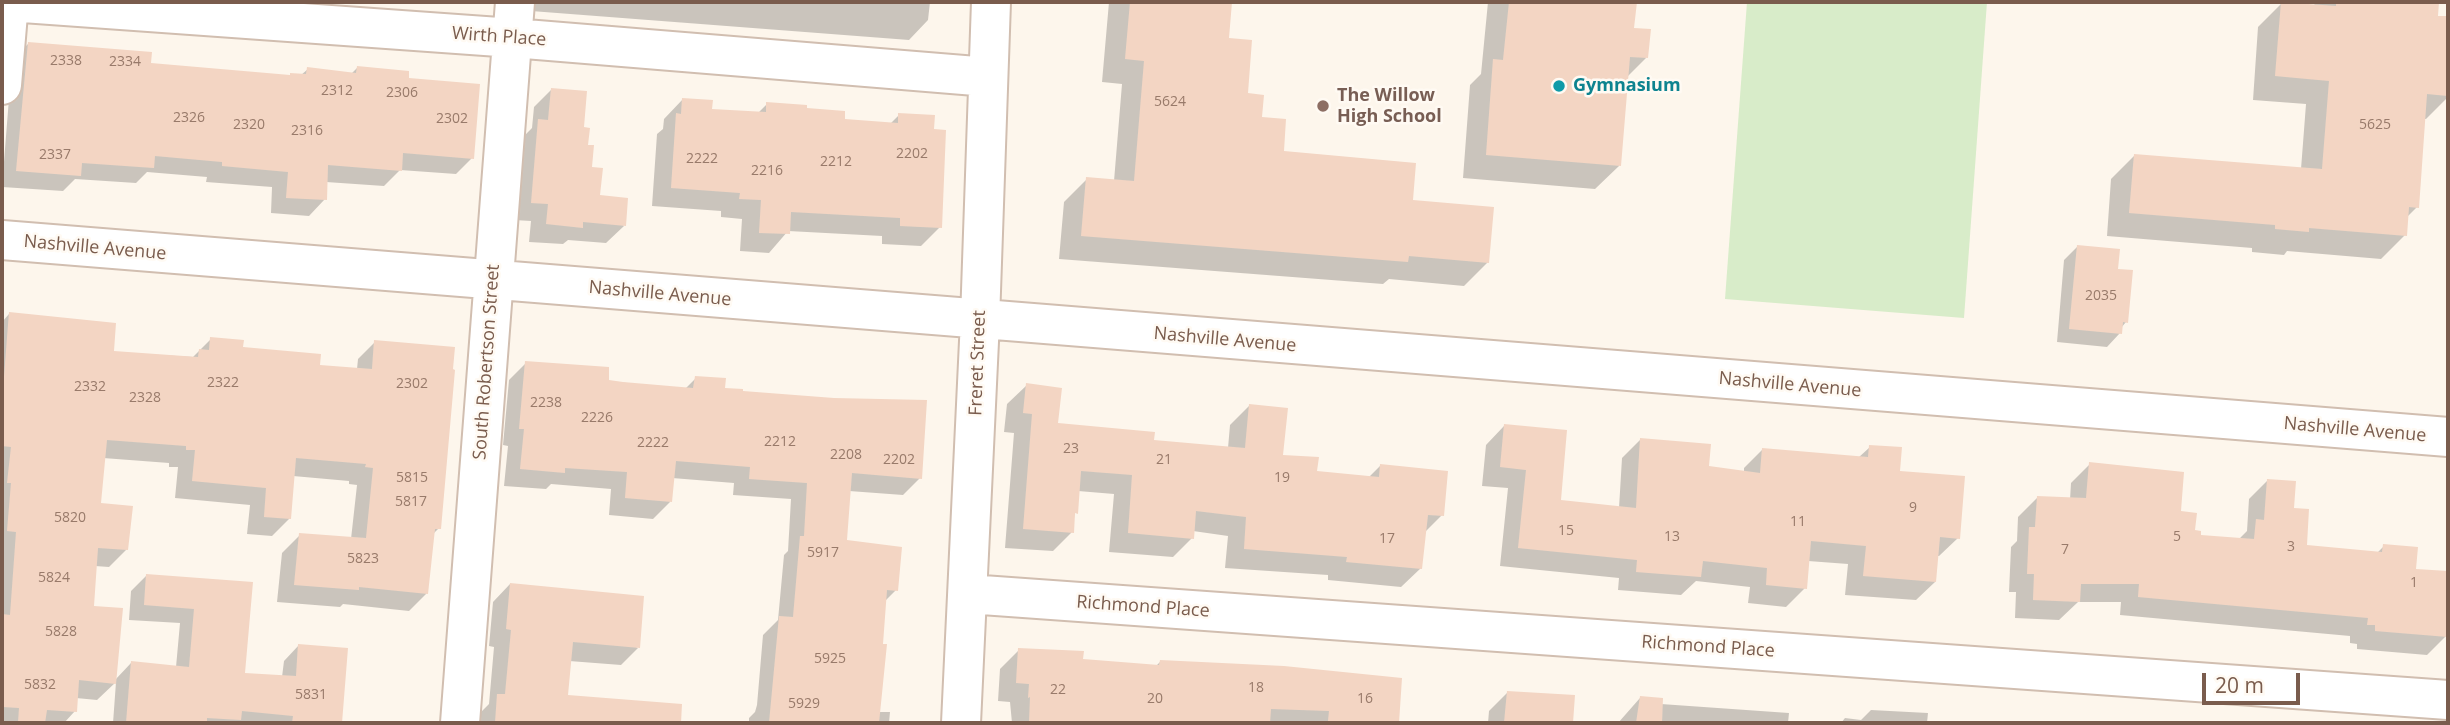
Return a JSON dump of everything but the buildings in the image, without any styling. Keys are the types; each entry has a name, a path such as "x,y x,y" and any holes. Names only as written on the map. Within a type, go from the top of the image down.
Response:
{"street":[{"name":"Wirth Place","path":"9,2 514,20 988,77"},
{"path":"2,85 9,2"},
{"name":"Freret Street","path":"961,723 980,320 991,2"},
{"name":"South Robertson Street","path":"460,723 514,20"},
{"name":"Nashville Avenue","path":"2,240 2448,437"},
{"name":"Richmond Place","path":"968,594 2448,700"}],"green space":[{"path":"1747,2 1987,2 1964,318 1725,299"}],"place":[{"name":"Gymnasium","path":"1559,86"},
{"name":"The Willow High School","path":"1323,106"}]}
